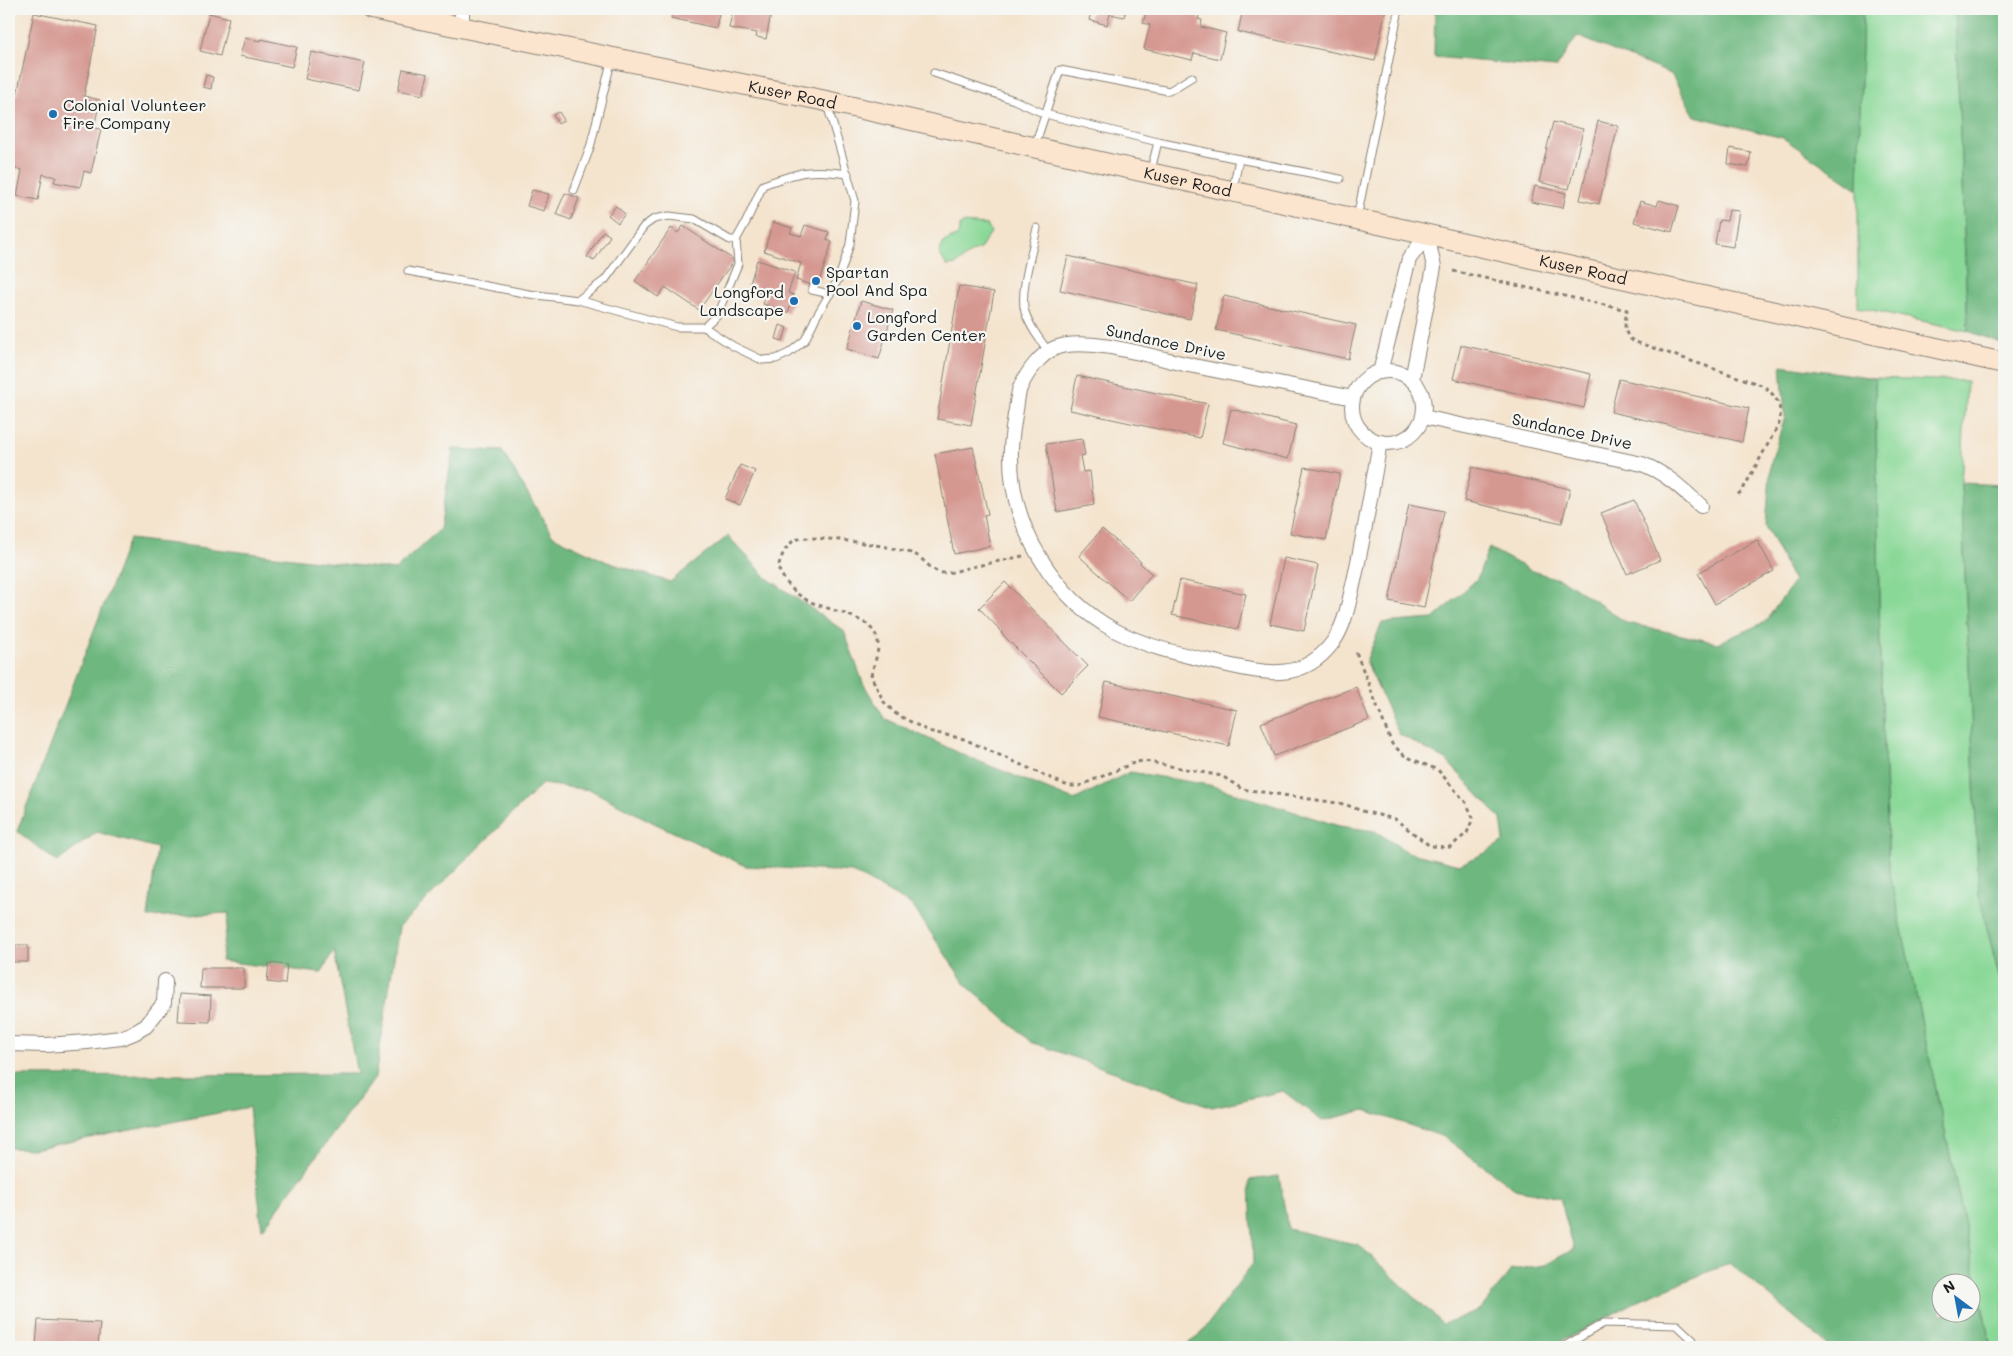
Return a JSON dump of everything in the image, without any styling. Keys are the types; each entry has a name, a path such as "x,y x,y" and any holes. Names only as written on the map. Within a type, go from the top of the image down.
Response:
{"street":[{"name":"Kuser Road","path":"371,9 462,18 612,58 826,101 2002,363"},
{"path":"1380,372 1409,259 1427,235"},
{"path":"1412,379 1434,268 1427,235"},
{"name":"Sundance Drive","path":"1353,398 1108,346 1087,344 1055,348 1033,367 1020,388 1012,437 1010,460 1014,490 1027,532 1036,552 1053,577 1087,611 1114,630 1172,653 1254,671 1289,672 1303,668 1324,654 1335,640 1350,596 1363,540 1380,442"},
{"path":"1380,372 1396,372 1412,379 1423,396 1423,417 1416,430 1404,440 1396,442 1380,442 1371,439 1358,426 1352,408 1353,398 1363,381 1380,372"},
{"name":"Sundance Drive","path":"1423,417 1642,464 1668,478 1701,506"},
{"path":"9,1044 46,1045 87,1042 121,1038 134,1033 146,1026 164,1003 165,981"}],"lane":[{"path":"1357,219 1399,9"},
{"path":"574,190 590,148 612,58"},
{"path":"1034,148 1060,70 1169,91 1192,77"},
{"path":"934,72 1014,100 1045,114 1158,142 1340,180"},
{"path":"408,271 529,294 578,300 677,327 704,327 733,346 762,360 776,359 789,353 805,340 839,278 850,244 855,201 826,101"},
{"path":"1150,173 1158,142"},
{"path":"1233,192 1239,159"},
{"path":"704,327 717,315 738,264 736,240 764,186 798,172 823,170 848,174"},
{"path":"578,300 605,280 644,226 654,219 669,216 694,219 730,240 736,240"},
{"path":"1037,228 1026,282 1025,310 1030,325 1049,352"},
{"path":"814,284 812,290 830,294"},
{"path":"1563,1347 1604,1323 1677,1325 1692,1340 1692,1347"}],"path":[{"path":"1453,271 1627,310 1624,328 1627,336 1640,345 1764,386 1772,393 1780,406 1779,424 1742,491 1736,496"},
{"path":"1024,556 944,573 929,566 916,555 900,550 830,538 814,538 796,539 781,557 778,568 787,585 808,601 866,622 876,633 878,646 870,676 884,702 896,714 928,731 964,739 1068,786 1079,786 1136,762 1144,761 1222,776 1242,789 1344,804 1362,811 1395,819 1430,846 1450,847 1467,833 1473,818 1467,804 1438,770 1405,756 1392,744 1356,652"}],"green space":[{"path":"1435,9 1863,9 1858,189 1783,138 1695,116 1671,74 1577,36 1556,68 1434,57"},
{"path":"1863,9 1955,9 1968,331 1858,307 1858,189"},
{"path":"1955,9 2004,9 2004,344 1968,331"},
{"path":"962,223 987,225 991,232 981,248 955,265 947,266 939,253 944,242 958,235"},
{"path":"1781,365 1875,378 1880,650 1889,869 1975,1274 1930,1274 1930,1324 1980,1324 1980,1295 1991,1347 1830,1347 1730,1263 1641,1299 1551,1347 1183,1347 1200,1335 1253,1263 1250,1180 1279,1176 1288,1229 1359,1245 1443,1324 1481,1309 1511,1270 1545,1265 1574,1249 1560,1198 1515,1189 1444,1137 1365,1110 1322,1121 1283,1091 1212,1107 1031,1042 966,985 912,905 852,872 746,866 654,823 591,790 542,784 399,927 375,1077 262,1230 249,1107 33,1149 9,1148 9,1076 357,1074 334,951 321,973 221,961 229,913 148,917 157,848 97,832 57,862 17,831 129,539 395,570 440,529 453,449 502,451 553,536 607,562 670,582 728,536 767,578 844,631 863,683 884,718 968,757 1074,800 1130,772 1209,785 1339,826 1375,831 1407,852 1459,865 1485,853 1504,841 1501,819 1446,760 1399,734 1366,661 1382,623 1433,619 1477,579 1489,548 1532,571 1565,581 1627,623 1718,643 1765,622 1794,582 1766,526 1771,462 1785,417"},
{"path":"1875,378 1967,381 1961,483 1979,895 2004,997 2004,1347 1991,1347 1980,1295 1980,1274 1975,1274 1889,869 1880,650"},
{"path":"1961,483 2004,485 2004,997 1979,895"}],"building":[{"path":"673,9 720,9 716,28 671,18"},
{"path":"733,9 772,9 766,39 756,37 757,33 729,28"},
{"path":"1092,9 1126,9 1124,17 1110,14 1107,25 1089,20"},
{"path":"1147,9 1201,9 1198,19 1202,20 1201,27 1226,33 1220,59 1194,53 1192,60 1144,49 1150,25 1143,23"},
{"path":"1243,9 1386,9 1375,61 1238,32"},
{"name":"Colonial Volunteer Fire Company","path":"34,13 98,26 84,96 100,100 94,128 101,129 91,173 84,171 80,187 54,182 56,177 43,174 38,200 17,196 22,170 12,168 11,173 9,173 9,93 17,95"},
{"path":"209,13 229,18 220,56 200,51"},
{"path":"245,38 261,41 261,39 297,47 292,67 240,56"},
{"path":"311,52 365,63 359,90 305,79"},
{"path":"403,69 428,74 423,95 398,90"},
{"path":"206,75 213,77 211,89 203,87"},
{"path":"559,112 564,120 558,124 553,115"},
{"path":"1598,121 1618,126 1599,204 1580,200"},
{"path":"1553,122 1583,129 1569,189 1539,182"},
{"path":"1730,148 1751,152 1748,167 1728,164"},
{"path":"1535,186 1566,193 1563,208 1531,202"},
{"path":"532,190 549,194 544,211 527,206"},
{"path":"565,193 579,198 571,220 556,214"},
{"path":"1659,200 1679,206 1672,232 1634,222 1640,201 1657,206"},
{"path":"616,206 625,214 618,223 608,215"},
{"path":"1729,210 1739,211 1733,247 1715,244 1719,220 1727,221"},
{"path":"773,222 792,228 790,233 801,236 805,225 829,232 827,240 832,242 819,282 813,280 811,285 796,280 801,263 764,251"},
{"path":"683,226 734,260 699,310 665,287 658,297 635,281 671,228 678,233"},
{"path":"603,231 610,236 594,261 587,257"},
{"path":"1068,256 1198,285 1190,319 1060,290"},
{"path":"757,260 795,272 788,293 794,295 788,313 763,304 766,296 753,291 755,285 750,283"},
{"path":"959,286 994,292 971,425 937,419"},
{"path":"1224,296 1356,325 1348,359 1216,330"},
{"path":"861,301 893,310 879,359 847,349"},
{"path":"780,325 787,328 783,341 776,339"},
{"path":"1461,345 1591,374 1584,408 1453,379"},
{"path":"1077,376 1208,404 1200,438 1070,410"},
{"path":"1619,379 1749,408 1742,442 1611,412"},
{"path":"1231,409 1296,425 1288,459 1223,443"},
{"path":"1082,439 1085,455 1080,456 1083,472 1090,471 1094,505 1057,512 1046,444"},
{"path":"973,447 988,514 984,515 990,546 954,554 935,454"},
{"path":"740,465 755,471 740,505 725,499"},
{"path":"1304,467 1340,474 1326,540 1290,533"},
{"path":"1472,467 1570,489 1562,523 1464,501"},
{"path":"1634,500 1660,560 1627,574 1601,513"},
{"path":"1409,504 1444,511 1424,608 1389,601"},
{"path":"1102,529 1141,562 1152,574 1129,601 1079,556"},
{"path":"1757,540 1774,571 1715,604 1698,573"},
{"path":"1284,558 1318,565 1304,631 1270,624"},
{"path":"1180,580 1246,594 1238,629 1172,615"},
{"path":"1005,582 1088,666 1061,693 1001,633 979,608"},
{"path":"1106,682 1237,710 1229,746 1098,717"},
{"path":"1356,687 1369,720 1274,756 1261,723"},
{"path":"9,945 28,945 28,962 10,962"},
{"path":"269,963 287,965 285,984 267,982"},
{"path":"201,968 244,968 244,988 200,988"},
{"path":"180,994 211,996 210,1022 178,1021"},
{"path":"38,1320 100,1323 98,1347 36,1347"}],"place":[{"name":"Colonial Volunteer Fire Company","path":"53,114"},
{"name":"Spartan Pool And Spa","path":"816,281"},
{"name":"Longford Landscape","path":"794,301"},
{"name":"Longford Garden Center","path":"857,326"}]}
